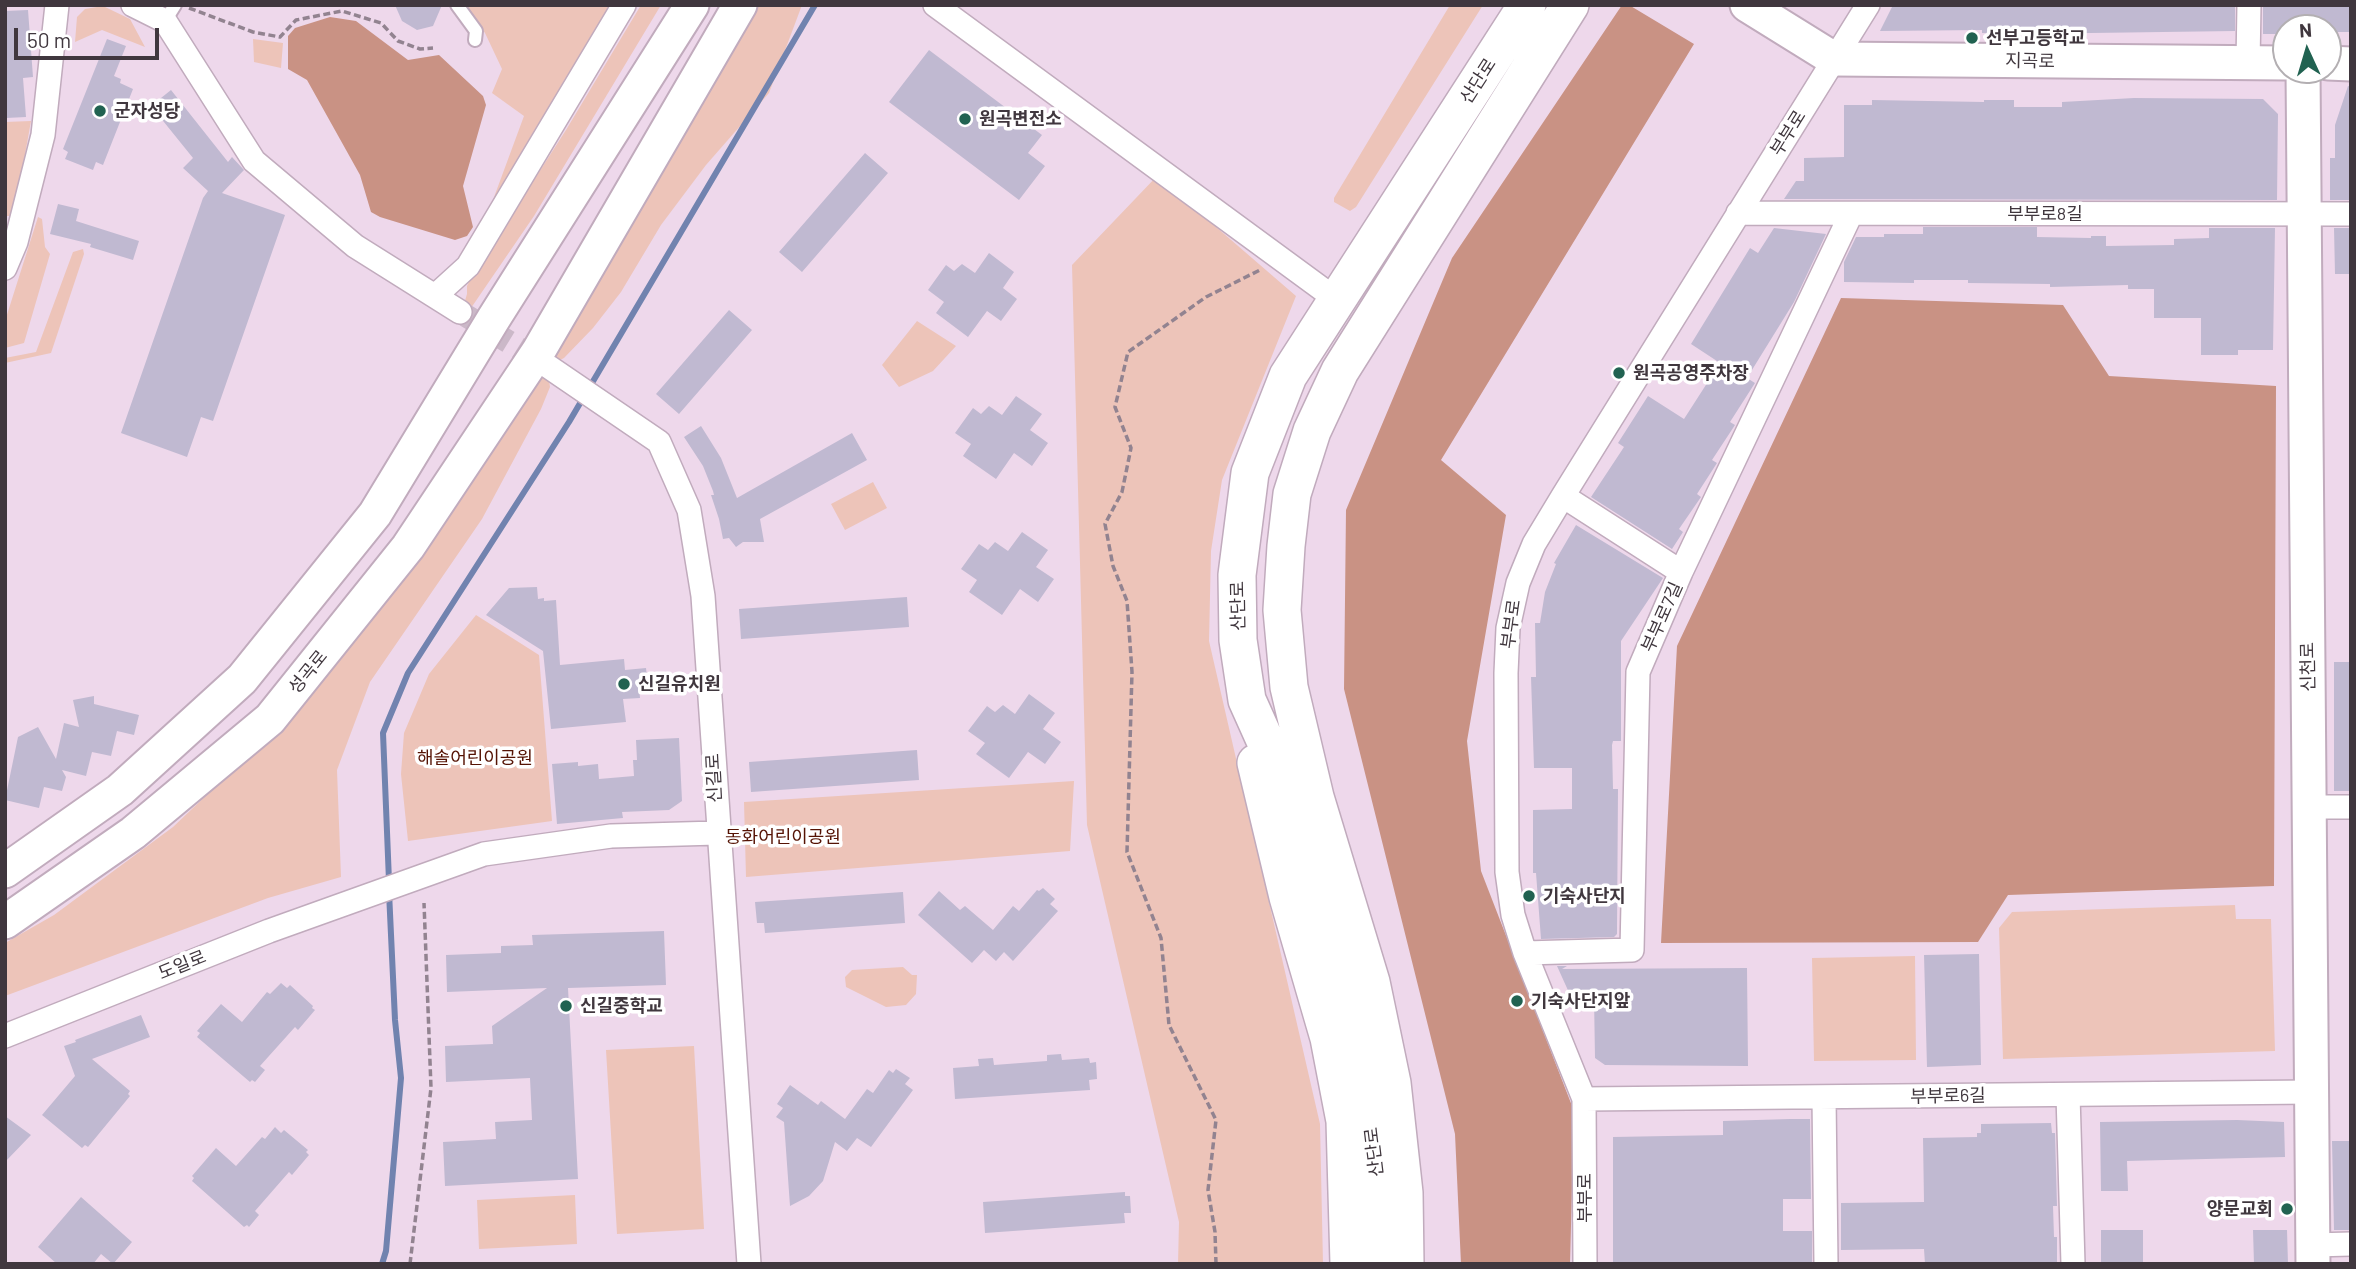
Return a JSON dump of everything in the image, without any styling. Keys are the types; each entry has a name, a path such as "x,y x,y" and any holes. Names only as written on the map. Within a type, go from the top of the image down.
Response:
{"main road":[{"path":"5,871 120,790 242,679 375,514 502,306 692,5"},
{"name":"성곡로","path":"5,922 133,833 270,719 408,547 543,360 740,5"},
{"name":"산단로","path":"1379,1264 1377,1167 1357,1037 1291,799 1247,700 1238,640 1237,575 1250,473 1288,376 1527,5"},
{"name":"산단로","path":"1405,1264 1404,1193 1392,1083 1371,982 1315,797 1289,687 1282,610 1292,494 1312,431 1340,371 1570,5"},
{"path":"1747,5 1834,59"},
{"name":"지곡로","path":"1834,59 2272,63"},
{"name":"신천로","path":"2303,84 2313,1255"},
{"path":"1289,687 1342,816 1390,982 1411,1077 1422,1194 1424,1264"},
{"path":"1247,700 1258,768 1288,897 1329,1038 1345,1121 1349,1264"}],"street":[{"path":"5,268 10,241 43,135 57,5"},
{"path":"133,5 171,12 254,161 355,246 460,312"},
{"path":"435,296 468,267 624,5"},
{"path":"935,5 1337,300"},
{"name":"부부로","path":"1585,1264 1584,1100 1525,953 1513,915 1507,872 1506,673 1508,628 1518,583 1534,544 1563,496 1868,5"},
{"path":"2248,63 2249,5"},
{"name":"부부로8길","path":"1738,213 2351,215"},
{"name":"부부로7길","path":"1525,953 1632,950 1637,672 1681,572 1851,214"},
{"name":"신길로","path":"543,360 659,442 689,510 703,596 717,834 749,1264"},
{"path":"1563,496 1681,572"},
{"path":"2309,807 2351,807"},
{"name":"도일로","path":"5,1036 269,931 484,854 611,836 717,834"},
{"name":"부부로6길","path":"1584,1100 2312,1092"},
{"path":"2068,1095 2073,1264"},
{"path":"1824,1097 1826,1264"},
{"path":"2313,1255 2351,1244"}],"lane":[{"path":"457,5 476,31 475,40"}],"path":[{"path":"171,12 189,8 253,32 280,37 296,20 342,11 381,23 398,41 421,49 433,48"},
{"path":"1216,1264 1215,1232 1208,1190 1216,1120 1169,1025 1161,938 1127,852 1132,672 1127,601 1113,566 1105,524 1122,492 1130,448 1115,407 1128,352 1206,297 1281,260"},
{"path":"410,1264 431,1088 424,903"}],"green space":[{"path":"465,5 612,5 490,208 524,116 492,93 502,69 485,33"},
{"path":"641,5 661,5 534,216 471,308 464,304 471,278 566,130"},
{"path":"759,5 802,5 769,93 706,165 661,225 621,292 593,328 564,358 554,363 548,374 550,387 541,409 482,519 370,682 337,770 341,877 268,898 5,996 5,943 54,915 173,827 294,712 645,197"},
{"path":"1450,5 1483,5 1356,207 1350,211 1334,202 1334,198"},
{"path":"103,6 130,19 145,47 102,30 75,42 77,17 85,9"},
{"path":"253,39 283,43 281,68 254,62"},
{"path":"31,121 14,216 5,216 5,122"},
{"path":"1157,176 1296,296 1222,480 1211,551 1209,641 1320,1124 1323,1264 1178,1264 1179,1222 1087,825 1072,265"},
{"path":"38,217 42,219 45,247 50,254 24,343 5,348 5,321"},
{"path":"83,249 84,254 51,353 5,363 5,358 36,352 73,252"},
{"path":"917,321 956,346 933,371 899,387 882,365"},
{"path":"873,482 887,508 845,530 831,504"},
{"name":"해솔어린이공원","path":"476,615 539,655 552,821 408,841 401,774 404,733 429,674"},
{"name":"동화어린이공원","path":"1074,781 1070,851 746,877 744,802"},
{"path":"2235,905 2236,919 2271,919 2275,1051 2003,1059 1999,928 2012,912"},
{"path":"1915,956 1916,1060 1814,1061 1812,958"},
{"path":"903,967 912,975 917,975 916,994 906,1005 886,1007 846,987 845,977 852,970"},
{"path":"694,1046 704,1229 617,1234 606,1050"},
{"path":"575,1195 577,1244 479,1249 477,1200"}],"shaded area":[{"path":"1622,5 1629,5 1694,44 1441,460 1506,515 1467,741 1481,871 1574,1111 1570,1264 1461,1264 1455,1134 1344,689 1346,510 1452,258"},
{"path":"330,17 356,21 408,60 439,55 483,96 486,105 463,186 473,227 467,236 455,240 371,212 360,175 307,80 288,69 288,36 295,28"},
{"path":"1841,298 2063,305 2109,376 2276,386 2274,886 2008,895 1978,942 1661,943 1677,646"}],"building":[{"path":"395,5 442,5 433,26 417,30 402,21"},
{"path":"1893,5 2235,5 2235,31 2019,34 1982,33 1982,30 1880,31"},
{"path":"2263,5 2351,5 2351,32 2342,32 2342,14 2272,14 2272,34 2263,34"},
{"path":"28,10 33,77 23,78 26,117 6,118 5,11"},
{"path":"107,39 126,46 114,76 121,79 120,83 133,89 103,165 96,162 93,170 65,159 68,152 63,149"},
{"name":"원곡변전소","path":"929,50 1042,135 1028,153 1045,166 1019,200 889,102"},
{"path":"2348,86 2351,87 2351,200 2330,200 2330,158 2335,158 2335,125"},
{"path":"171,90 228,162 232,157 244,170 222,193 285,215 213,421 201,417 187,457 121,433 203,198 208,191 183,168 193,158 151,106"},
{"path":"2134,98 2263,99 2278,114 2277,200 1784,199 1796,181 1804,181 1804,158 1844,157 1844,105 1872,105 1872,100 2014,100 2014,107 2062,107 2062,102"},
{"path":"865,153 888,173 802,272 779,252"},
{"path":"58,204 79,209 76,221 139,241 133,260 90,247 91,244 50,234"},
{"path":"1923,227 2037,227 2037,237 2106,236 2106,246 2174,245 2174,239 2209,238 2209,228 2275,228 2273,350 2238,350 2238,355 2201,355 2201,318 2154,318 2154,289 2128,289 2128,285 2050,287 2050,284 1968,283 1968,280 1914,280 1914,283 1844,282 1844,262 1856,237 1923,234"},
{"path":"1774,228 1826,234 1794,302 1747,378 1755,383 1730,422 1735,425 1712,460 1717,463 1697,494 1701,497 1679,529 1683,532 1672,549 1591,497 1624,447 1618,443 1648,396 1684,419 1720,363 1691,344 1750,248 1758,253"},
{"path":"2334,228 2351,228 2351,274 2335,274"},
{"path":"989,253 1014,272 1003,288 1017,299 1001,321 987,311 968,337 936,313 944,302 928,290 946,265 954,271 962,264 975,273"},
{"path":"729,310 752,330 679,414 656,394"},
{"path":"1016,396 1042,414 1030,430 1048,443 1032,466 1014,453 996,479 963,456 971,444 955,433 973,408 981,414 989,406 1002,415"},
{"path":"701,426 721,458 737,498 852,433 867,460 760,519 764,542 743,542 736,547 729,538 723,539 711,495 714,495 713,491 703,466 684,437"},
{"path":"1576,525 1663,578 1621,641 1621,741 1613,741 1612,745 1613,789 1618,789 1617,934 1614,937 1541,939 1536,873 1533,873 1533,810 1572,809 1572,768 1534,768 1531,677 1536,677 1535,623 1540,623 1545,592 1556,564 1554,563"},
{"path":"1022,532 1048,550 1036,567 1054,579 1038,602 1020,589 1002,615 969,592 977,580 961,569 979,544 988,550 995,542 1008,551"},
{"path":"537,587 538,599 556,600 560,665 624,659 625,670 646,668 648,686 639,687 640,698 623,699 626,722 551,729 543,651 486,615 509,588"},
{"path":"907,597 909,627 741,639 739,609"},
{"path":"2334,662 2351,662 2351,791 2334,791"},
{"path":"1029,694 1055,713 1043,729 1061,742 1045,764 1028,752 1009,778 976,754 985,743 968,731 987,706 995,712 1003,705 1015,714"},
{"path":"94,696 94,704 139,715 134,735 117,731 111,756 92,752 86,776 62,770 66,777 62,791 44,787 39,808 5,800 18,737 38,727 56,759 64,723 79,727 73,700"},
{"path":"679,738 682,801 669,810 622,812 623,818 557,824 552,764 598,764 599,779 634,776 633,760 637,760 636,740"},
{"path":"917,750 919,780 751,792 749,762"},
{"path":"1043,888 1055,899 1050,904 1058,911 1013,961 1004,952 996,961 984,950 972,963 918,915 939,891 960,910 965,906 993,930 1013,906 1019,911 1037,890"},
{"path":"903,892 905,923 765,933 764,923 757,923 755,902"},
{"path":"664,931 666,985 568,988 578,1179 445,1186 443,1142 496,1139 495,1122 532,1120 530,1078 446,1082 445,1046 493,1044 492,1026 547,988 447,992 446,955 501,953 501,946 533,945 532,935"},
{"path":"1979,954 1981,1065 1927,1067 1924,955"},
{"path":"1557,966 1567,966 1562,969 1747,968 1748,1066 1605,1065 1595,1058 1594,997 1571,997"},
{"path":"281,983 287,988 290,985 315,1010 298,1030 295,1027 260,1066 265,1070 255,1082 250,1082 197,1037 200,1033 197,1031 221,1004 242,1022 267,992 270,994"},
{"path":"141,1015 150,1037 92,1059 130,1091 130,1096 88,1147 85,1145 82,1148 42,1115 75,1076 64,1046"},
{"path":"1061,1054 1062,1060 1089,1058 1090,1063 1096,1062 1097,1079 1089,1080 1090,1090 955,1099 953,1068 979,1066 978,1059 993,1058 994,1065 1047,1061 1047,1055"},
{"path":"896,1069 910,1078 905,1084 913,1090 871,1147 857,1138 847,1151 835,1142 823,1181 809,1196 790,1206 784,1122 776,1117 783,1108 777,1104 790,1085 818,1105 821,1101 845,1119 867,1089 873,1093 889,1070 893,1073"},
{"path":"5,1116 31,1135 5,1162"},
{"path":"1810,1119 1811,1199 1783,1199 1783,1231 1812,1231 1812,1264 1613,1264 1613,1137 1723,1135 1723,1121"},
{"path":"2100,1122 2284,1122 2285,1157 2127,1161 2128,1191 2101,1191"},
{"path":"2051,1123 2052,1133 2055,1133 2057,1206 2053,1206 2057,1264 1925,1264 1924,1249 1841,1250 1841,1203 1924,1202 1923,1138 1977,1137 1977,1133 1981,1133 1981,1124"},
{"path":"275,1127 281,1133 284,1130 308,1150 306,1152 309,1155 292,1175 289,1172 255,1211 259,1215 249,1227 244,1227 192,1181 192,1176 216,1148 236,1166 262,1137 265,1139"},
{"path":"2332,1141 2351,1141 2351,1230 2334,1230"},
{"path":"1125,1192 1125,1196 1130,1196 1131,1213 1124,1213 1125,1223 985,1233 983,1202"},
{"path":"81,1197 132,1242 113,1264 101,1254 93,1264 57,1264 38,1247"},
{"path":"2101,1230 2143,1230 2143,1264 2101,1264"},
{"path":"2253,1230 2287,1230 2288,1264 2254,1264"}],"waterway":[{"path":"389,881 383,733 408,673 569,422 815,5"},
{"path":"382,1264 386,1251 401,1078 395,1020 389,892"}],"tunnel":[{"path":"460,312 546,365"}],"place":[{"name":"선부고등학교","path":"1972,38"},
{"name":"군자성당","path":"100,111"},
{"name":"원곡변전소","path":"965,119"},
{"name":"원곡공영주차장","path":"1619,373"},
{"name":"신길유치원","path":"624,684"},
{"name":"기숙사단지","path":"1529,896"},
{"name":"기숙사단지앞","path":"1517,1001"},
{"name":"신길중학교","path":"566,1006"},
{"name":"양문교회","path":"2287,1209"}]}
